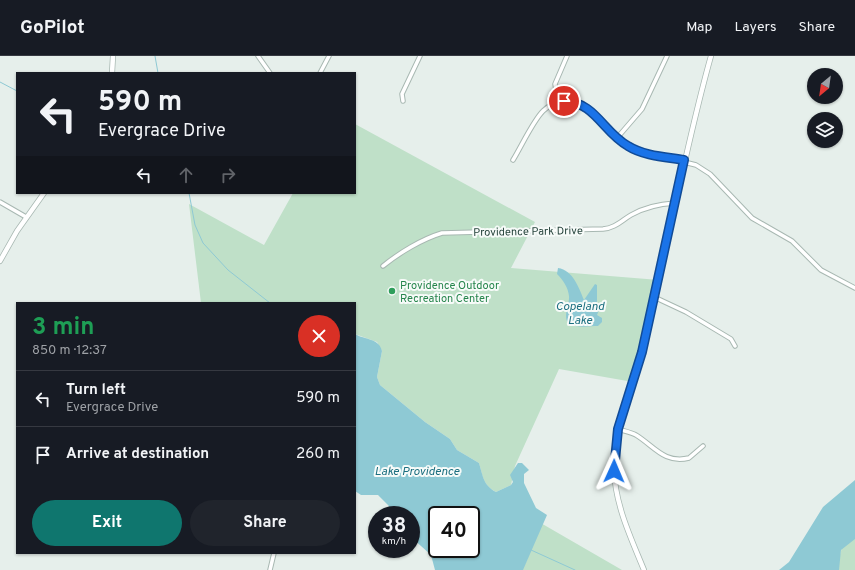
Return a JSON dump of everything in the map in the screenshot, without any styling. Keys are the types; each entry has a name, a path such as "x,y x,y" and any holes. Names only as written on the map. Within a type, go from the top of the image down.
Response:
{"street":[{"path":"112,72 114,56"},
{"path":"258,56 269,72"},
{"path":"321,72 329,56"},
{"path":"403,101 402,94 420,56"},
{"path":"558,102 555,84 567,56"},
{"path":"617,138 642,109 667,56"},
{"path":"644,570 628,530 617,495 614,458 618,429 642,352 684,161 711,56"},
{"path":"513,160 540,114 558,102 564,101 580,103 627,146 640,152 696,165 710,174 752,218 792,241 821,270 855,288"},
{"path":"0,260 26,217 43,194"},
{"path":"0,202 26,217"},
{"name":"Providence Park Drive","path":"383,266 431,237 442,233 603,230 613,227 631,215 650,207 675,203"},
{"path":"654,297 686,312 725,335 731,339 735,346"},
{"path":"618,429 632,433 651,448 666,456 690,458 704,446"},
{"path":"270,570 274,554"}],"green space":[{"path":"356,125 535,222 511,268 659,280 633,382 559,369 515,466 511,485 496,492 486,483 482,476 479,463 457,450 450,439 425,422 380,385 377,377 382,351 377,342 356,334 356,302 201,302 189,204 264,245 292,194 356,194"},
{"path":"855,520 855,570 829,570 838,563 842,547"},
{"path":"539,522 622,570 522,570 527,560"}],"water":[{"name":"Copeland Lake","path":"558,268 563,269 572,276 578,285 584,300 595,284 597,285 597,304 599,310 597,315 602,318 602,322 598,326 585,327 568,323 566,312 569,300 568,290 557,274"},
{"name":"Lake Providence","path":"356,334 375,341 382,351 377,377 380,385 425,422 450,439 457,450 479,463 484,480 488,486 496,492 511,485 513,482 510,475 518,463 522,463 529,470 524,474 524,483 536,508 547,515 523,570 435,570 432,558 480,558 480,506 428,506 428,552 420,545 420,506 389,506 378,495 361,495 356,492"},
{"path":"855,480 855,539 841,550 839,570 779,570 789,562 823,507"}],"waterway":[{"path":"155,56 158,72"},
{"path":"0,82 16,90"},
{"path":"189,194 195,225 203,243 228,270 269,302"},
{"path":"531,550 575,570"}],"place":[{"name":"Providence Outdoor Recreation Center","path":"392,291"}],"route":[{"path":"564,101 580,103 587,108 614,136 627,146 640,152 656,156 684,160 642,352 618,429 615,445 614,471"}]}
